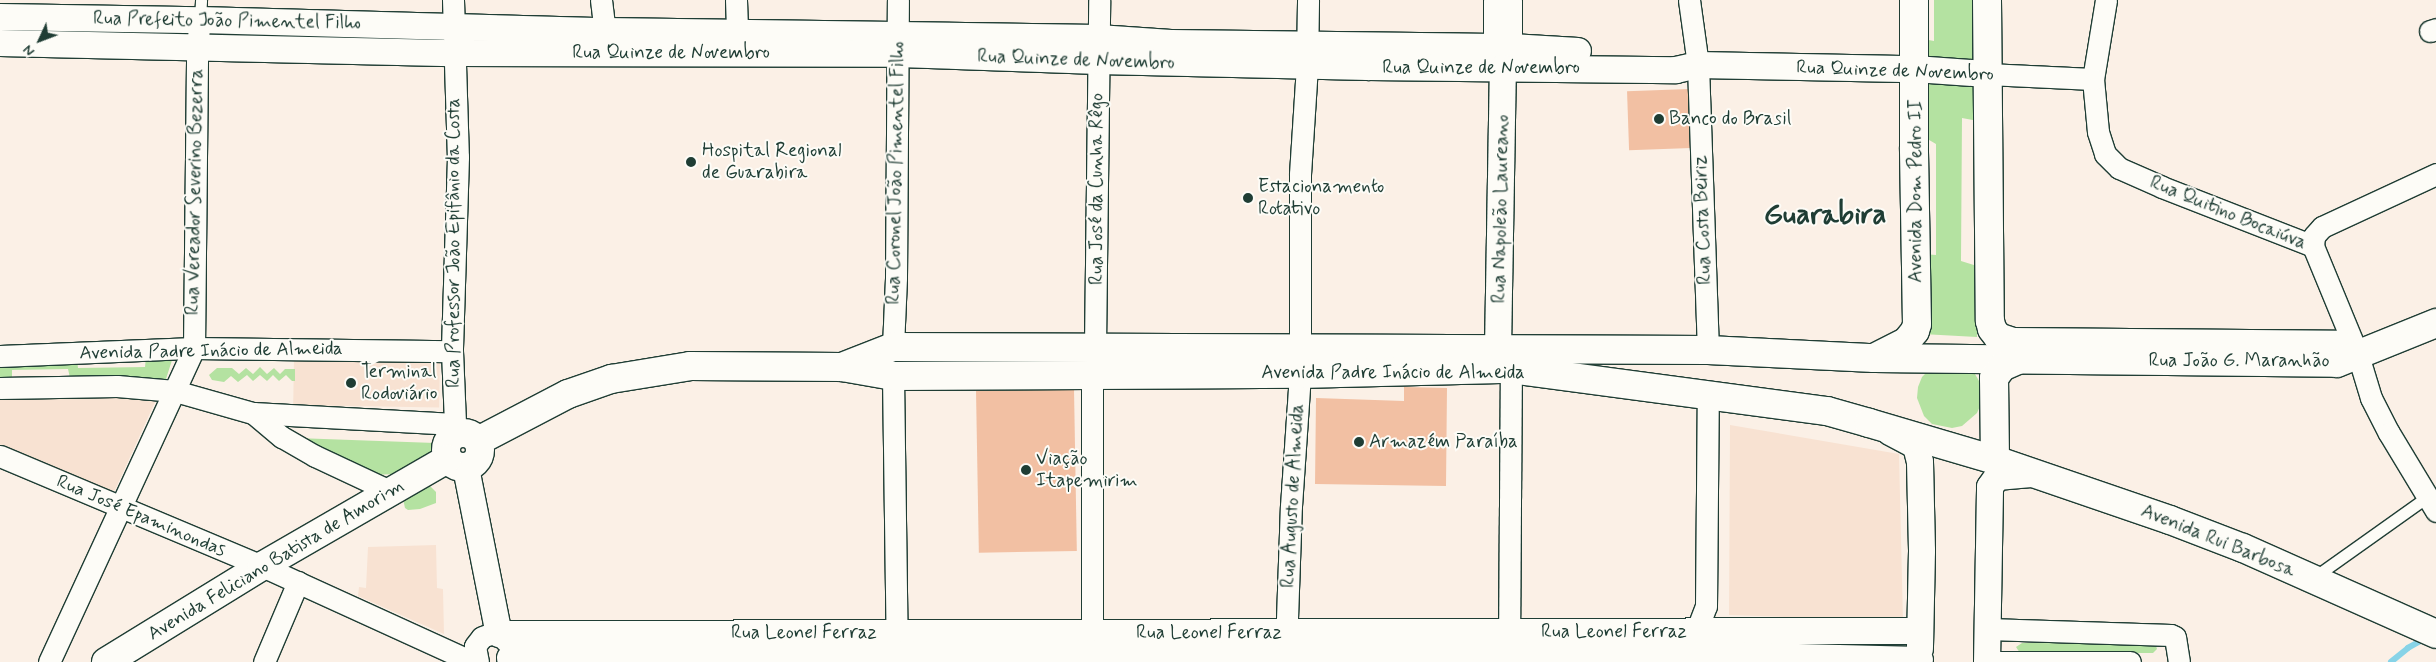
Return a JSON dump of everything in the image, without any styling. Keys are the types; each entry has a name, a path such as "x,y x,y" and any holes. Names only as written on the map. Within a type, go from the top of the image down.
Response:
{"main road":[{"name":"Avenida Dom Pedro II","path":"1874,358 1906,342 1915,331 1917,324 1914,0"},
{"path":"1987,0 1987,74"},
{"name":"Rua João G. Maranhão","path":"1987,74 1990,321 1992,329 1998,337 2013,342 2339,345 2358,355"},
{"path":"2358,355 2436,323"},
{"path":"893,347 906,352 909,361 903,373 893,376"},
{"name":"Avenida Padre Inácio de Almeida","path":"842,367 893,347 1095,347 1300,362"},
{"path":"1092,375 1084,371 1080,359 1084,352 1095,347"},
{"path":"1708,350 1722,356 1729,369 1726,384 1715,393 1708,394"},
{"name":"Avenida Padre Inácio de Almeida","path":"463,433 611,380 690,366 842,367 893,376 1092,375 1300,362 1504,359 1708,350 1874,358 1916,358"},
{"name":"Rua João G. Maranhão","path":"1916,358 2337,363 2358,355"},
{"name":"Avenida Padre Inácio de Almeida","path":"1504,359 1708,394 1827,411 1995,460"},
{"path":"1995,460 1994,378 2002,367 2020,359"},
{"path":"457,463 476,462 479,457 480,446 463,433"},
{"name":"Avenida Rui Barbosa","path":"1995,460 2170,520 2312,578 2425,629"},
{"name":"Avenida Feliciano Batista de Amorim","path":"106,662 262,566 392,492 457,463"}],"street":[{"path":"453,0 454,27"},
{"path":"600,0 605,31"},
{"path":"736,0 737,33"},
{"name":"Rua Coronel João Pimentel Filho","path":"893,347 896,277 898,0"},
{"name":"Rua José da Cunha Rêgo","path":"1095,347 1100,0"},
{"name":"Rua Augusto de Almeida","path":"1286,650 1291,506 1300,362 1300,174 1307,56 1308,0"},
{"name":"Rua Napoleão Laureano","path":"1494,0 1502,54 1504,359 1498,650"},
{"name":"Rua Napoleão Laureano","path":"1502,54 1511,0"},
{"name":"Rua Costa Beiriz","path":"1689,0 1698,65 1708,350"},
{"name":"Rua Quitino Bocaiúva","path":"2106,0 2093,79 2095,111 2101,144 2110,160 2119,168 2171,191 2313,246 2358,355 2370,398 2431,504"},
{"name":"Rua Prefeito João Pimentel Filho","path":"0,17 201,10 454,27"},
{"name":"Rua Vereador Severino Bezerra","path":"48,662 118,507 194,348 197,47 201,10"},
{"name":"Rua Quinze de Novembro","path":"454,27 737,33 898,44 1098,50 1171,43 1307,56 1502,54 1676,70 1698,65 1916,69 2093,79"},
{"name":"Rua Professor João Epifânio da Costa","path":"454,27 453,53 458,157 452,351 463,433"},
{"name":"Rua Prefeito João Pimentel Filho","path":"0,43 453,53"},
{"name":"Rua Quinze de Novembro","path":"453,53 898,44"},
{"path":"2313,246 2314,236 2322,226 2436,174"},
{"name":"Avenida Padre Inácio de Almeida","path":"0,356 194,348 452,351"},
{"path":"1092,375 1092,649"},
{"path":"893,376 896,650"},
{"name":"Avenida Padre Inácio de Almeida","path":"0,388 117,386 175,391 253,413 463,433"},
{"path":"1707,650 1708,394"},
{"path":"253,413 282,437 315,456 392,492"},
{"path":"1869,423 1916,446 1920,462 1922,541 1920,661"},
{"name":"Rua José Epaminondas","path":"0,456 262,566 473,662"},
{"path":"457,463 488,637"},
{"path":"2034,474 1997,477 1990,487 1988,662 2130,662"},
{"path":"264,662 298,582"},
{"path":"1988,629 2171,635 2175,637 2179,662"},
{"name":"Rua Leonel Ferraz","path":"1707,650 1919,631"},
{"path":"478,662 475,652 488,637"},
{"path":"451,651 488,637 508,641 509,660"},
{"name":"Rua Leonel Ferraz","path":"488,637 896,650"},
{"name":"Rua Leonel Ferraz","path":"509,660 896,650 1092,649 1707,650 1920,661"}],"lane":[{"path":"2312,578 2431,504"}],"shaded area":[{"path":"294,358 440,361 439,408 293,405"},
{"path":"140,391 154,398 155,402 115,490 111,492 0,447 0,395"},
{"path":"1730,425 1899,454 1903,621 1729,615"},
{"path":"436,545 437,588 443,589 444,634 358,596 359,587 366,588 368,547"}],"green space":[{"path":"1934,0 1975,0 1975,60 1923,58 1923,39 1934,41"},
{"path":"1924,83 1977,86 1978,121 1962,118 1961,261 1977,266 1977,337 1922,334 1923,254 1936,255 1936,144 1924,137"},
{"path":"146,357 173,357 166,379 162,381 70,378 68,369 12,370 12,378 0,381 0,358 77,359 78,368 145,367"},
{"path":"1963,366 1975,374 1979,381 1982,392 1981,404 1977,413 1962,426 1952,428 1932,424 1924,416 1917,398 1918,387 1922,377 1930,369"},
{"path":"260,367 267,374 274,368 280,374 285,369 295,369 295,381 292,381 286,375 279,381 273,375 267,381 260,375 253,381 247,375 238,382 231,376 224,382 212,380 209,375 217,368 232,368 239,374 246,368 253,374"},
{"path":"296,438 435,443 441,449 396,474 371,475"},
{"path":"428,484 436,492 436,503 420,509 408,510 405,508 403,499"},
{"path":"2022,643 2150,644 2156,646 2157,649 2153,653 2020,653 2016,647"}],"building":[{"name":"Banco do Brasil","path":"1689,89 1691,148 1629,150 1627,91"},
{"name":"Armazém Paraíba","path":"1404,387 1447,388 1446,486 1315,484 1316,398 1404,401"},
{"name":"Viação Itapemirim","path":"1074,389 1077,551 979,553 976,391"}],"waterway":[{"path":"2391,662 2408,648 2424,639"}],"place":[{"name":"Banco do Brasil","path":"1659,119"},
{"name":"Hospital Regional de Guarabira","path":"691,162"},
{"name":"Estacionamento Rotativo","path":"1248,198"},
{"name":"Terminal Rodoviário","path":"351,383"},
{"name":"Armazém Paraíba","path":"1359,442"},
{"name":"Viação Itapemirim","path":"1026,470"}],"district":[{"name":"Guarabira","path":"1825,216"}]}
